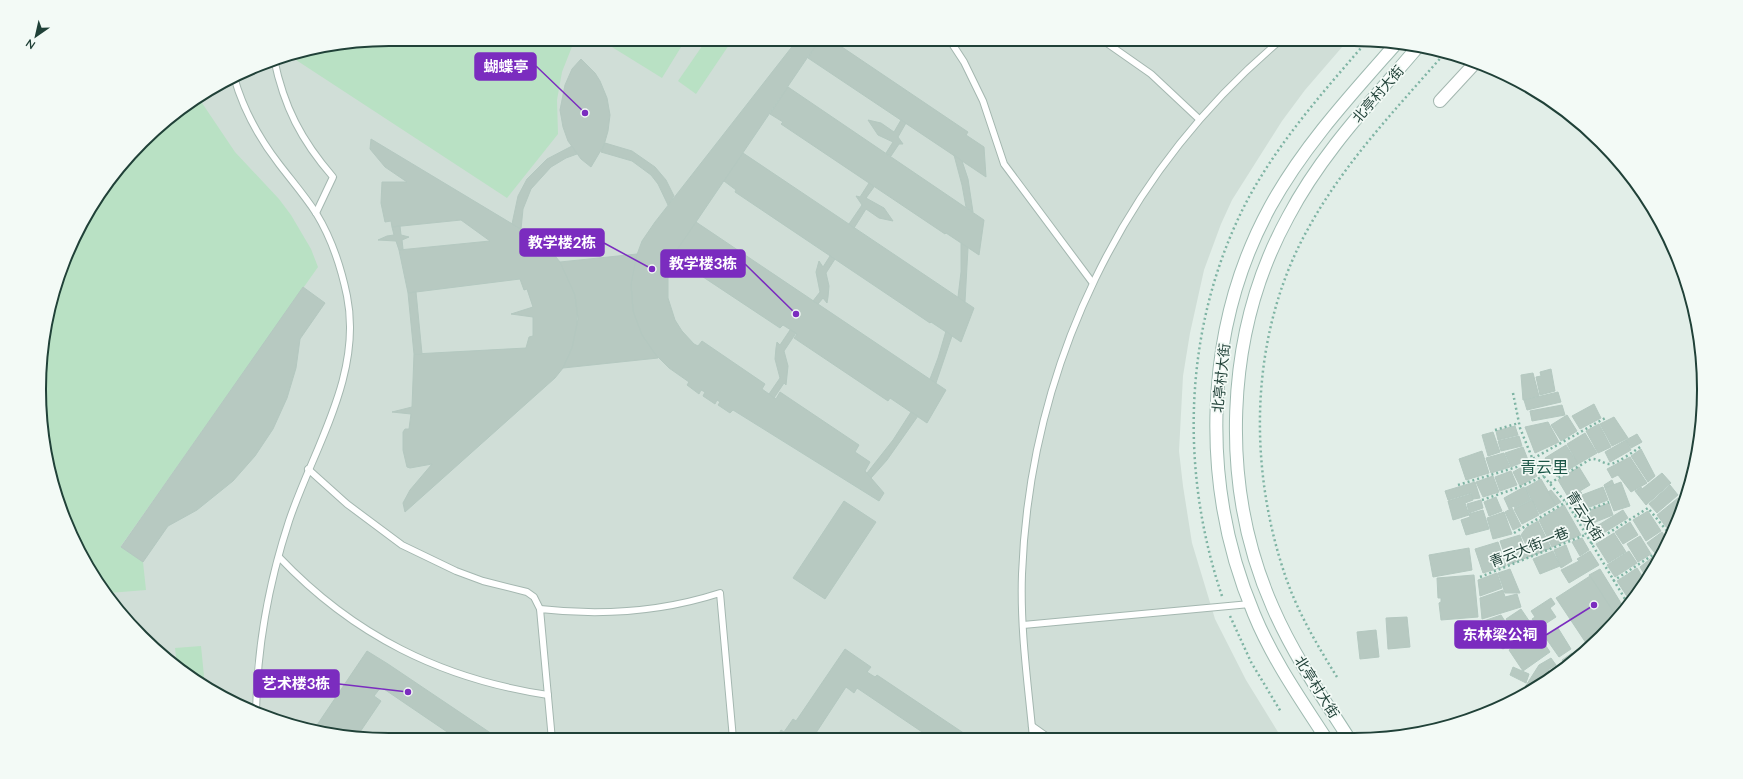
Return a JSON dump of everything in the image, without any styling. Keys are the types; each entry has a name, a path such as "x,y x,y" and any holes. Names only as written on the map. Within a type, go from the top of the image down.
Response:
{"main road":[{"name":"北亭村大街","path":"1322,733 1277,662 1244,590 1226,525 1218,470 1216,422 1218,383 1224,344 1232,308 1244,269 1259,230 1282,188 1310,144 1392,48"},
{"name":"北亭村大街","path":"1346,733 1289,642 1272,607 1256,562 1246,521 1238,468 1236,435 1238,385 1246,333 1257,292 1270,256 1287,217 1326,156 1414,52"},
{"path":"1440,101 1472,67"}],"lane":[{"path":"954,46 964,62 983,101 1004,164 1092,282"},
{"path":"1111,46 1150,74 1199,119"},
{"path":"1033,733 1023,625 1022,575 1028,503 1034,467 1055,378 1092,282 1138,201 1169,157 1199,119 1251,66 1274,46"},
{"path":"275,65 283,98 290,116 308,146 332,177 316,213"},
{"path":"236,82 246,112 261,138 316,213 335,252 347,298 348,348 341,391 308,469 279,557 263,632 258,668 256,706"},
{"path":"308,469 347,504 402,545 456,571 483,581 527,592 534,598 540,609 551,733"},
{"path":"279,557 323,600 365,629 412,656 453,673 548,695"},
{"path":"540,609 584,613 625,612 663,607 720,593 732,733"},
{"path":"1023,625 1250,604"},
{"path":"1032,726 1042,733"}],"path":[{"path":"1337,677 1309,631 1294,598 1285,576 1269,517 1261,466 1260,441 1262,387 1266,351 1284,284 1299,248 1315,217 1345,170 1441,58"},
{"name":"青云大街","path":"1513,393 1519,423 1533,460 1575,515 1585,535 1625,600"},
{"path":"1458,485 1513,469 1533,460 1607,417"},
{"path":"1495,430 1519,423"},
{"path":"1550,483 1591,459 1598,459 1614,464 1642,446"},
{"path":"1482,500 1522,486 1544,476"},
{"path":"1514,533 1566,502"},
{"path":"1575,515 1609,502"},
{"path":"1591,544 1648,508 1667,531"},
{"name":"青云大街一巷","path":"1480,577 1585,535"},
{"path":"1613,581 1655,553"},
{"path":"1230,617 1251,662 1281,712"}],"shaded area":[{"path":"390,46 1343,46 1305,90 1282,121 1232,200 1221,224 1204,270 1190,333 1183,376 1179,451 1192,543 1215,619 1246,680 1279,733 390,733 345,730 279,715 238,698 218,687 180,662 163,648 131,616 117,599 92,561 81,541 64,500 58,478 49,434 47,412 46,390 49,345 64,279 81,238 104,199 131,163 163,131 199,104 238,81 279,64 322,53 345,49"}],"green space":[{"path":"572,46 562,72 557,100 558,134 507,198 295,60 322,53 367,47"},
{"path":"610,46 682,46 662,78"},
{"path":"702,46 728,46 696,94 678,81"},
{"path":"202,102 235,152 279,199 291,215 311,249 318,267 121,546 143,562 146,590 113,593 92,561 72,521 58,478 49,434 46,390 49,345 64,279 81,238 92,218 117,180 131,163 163,131"},
{"path":"201,646 204,678 176,659 175,648"}],"building":[{"path":"793,46 815,46 675,253 677,254 672,262 668,278 668,298 675,320 682,331 694,344 698,346 702,341 765,384 762,389 776,399 780,392 859,445 855,452 870,462 865,471 884,493 879,501 733,410 730,413 718,405 720,402 717,400 715,404 703,396 705,392 701,390 699,394 687,385 689,382 669,368 652,351 638,328 633,311 631,284 635,260 642,241 655,222"},
{"path":"816,46 840,46 968,132 966,135 984,147 986,177 808,58"},
{"path":"581,59 595,73 600,81 607,98 610,115 604,145 591,167 581,159 568,141 563,127 560,110 565,85 572,69"},
{"path":"788,87 984,220 979,255 946,233 945,234 781,124 783,122 770,114"},
{"path":"868,120 881,123 894,132 901,120 906,123 898,137 903,144 899,144 891,156 886,153 893,142 878,135"},
{"path":"371,139 529,234 548,247 560,262 569,281 575,295 577,311 577,333 563,368 555,378 405,512 403,503 410,490 432,464 410,468 407,467 403,450 403,432 405,429 409,429 411,414 392,412 412,407 414,354 526,348 529,337 533,336 533,317 511,314 533,307 527,289 524,290 520,279 408,293 399,250 490,241 461,220 392,227 391,221 385,222 381,203 382,182 407,182 385,167 370,149"},
{"path":"605,143 632,151 655,167 666,180 674,196 668,205 658,184 651,175 632,161 601,152"},
{"path":"572,146 577,154 566,158 551,167 531,189 523,209 521,229 512,224 518,196 527,179 547,159"},
{"path":"743,153 974,308 961,342 931,322 930,323 735,192 736,190 724,181"},
{"path":"954,155 962,161 968,179 973,212 966,207"},
{"path":"869,183 874,187 866,198 884,208 893,221 879,218 866,209 854,228 849,224 862,205 856,196 860,197"},
{"path":"696,222 946,390 927,423 890,398 888,401 794,338 797,334 783,325 780,328 685,265 688,261 675,253"},
{"path":"400,226 401,235 409,237 402,240 403,249 399,250 396,241 378,240 394,235 392,227"},
{"path":"961,243 968,248 965,302 958,297 961,272"},
{"path":"637,254 631,284 633,311 642,335 658,358 563,368 572,348 578,319 575,295 560,262"},
{"path":"830,256 835,259 826,273 829,286 827,303 823,298 818,304 813,301 820,292 816,272 819,261 823,267"},
{"path":"303,287 325,303 300,339 296,368 287,398 273,429 255,456 233,481 197,510 168,526 143,562 121,547"},
{"path":"416,292 422,354 414,354 408,293"},
{"path":"790,330 796,333 784,351 788,366 786,385 784,383 774,398 769,394 780,378 775,359 777,342 780,345"},
{"path":"946,331 952,336 936,383 930,379"},
{"path":"1551,369 1555,391 1540,395 1536,377 1541,376 1540,372"},
{"path":"1533,373 1539,396 1523,400 1521,375"},
{"path":"1558,392 1561,402 1527,410 1524,400"},
{"path":"1594,404 1601,418 1580,429 1572,416"},
{"path":"1562,405 1565,415 1532,421 1530,411"},
{"path":"911,412 918,416 887,460 871,478 867,473 893,440"},
{"path":"1567,415 1577,431 1561,441 1551,425"},
{"path":"1614,417 1628,438 1612,446 1600,424"},
{"path":"1548,422 1559,442 1535,453 1525,427"},
{"path":"1599,424 1611,447 1598,453 1586,431"},
{"path":"1515,426 1518,435 1498,440 1496,431"},
{"path":"1493,432 1500,452 1488,456 1482,435"},
{"path":"1585,433 1597,453 1578,464 1567,444"},
{"path":"1637,434 1642,442 1631,448 1626,440"},
{"path":"1519,436 1522,446 1501,451 1498,441"},
{"path":"1626,440 1631,450 1610,462 1605,452"},
{"path":"1566,445 1578,464 1557,477 1545,458"},
{"path":"1523,447 1528,460 1511,467 1505,453"},
{"path":"1641,449 1655,476 1648,482 1631,456"},
{"path":"1482,451 1489,473 1466,480 1459,459"},
{"path":"1504,453 1510,467 1491,473 1486,458"},
{"path":"1630,457 1647,483 1631,492 1618,475 1612,478 1607,469"},
{"path":"1529,463 1537,476 1520,486 1513,472"},
{"path":"1579,467 1590,485 1580,491 1582,493 1570,500 1558,480"},
{"path":"1511,471 1517,485 1500,491 1495,477"},
{"path":"1662,473 1671,483 1646,505 1635,491 1641,487 1642,489"},
{"path":"1493,476 1499,492 1483,497 1476,482"},
{"path":"1541,479 1556,505 1540,514 1525,488"},
{"path":"1612,480 1614,485 1605,488 1604,485"},
{"path":"1475,482 1480,498 1473,499 1471,493 1448,500 1445,491"},
{"path":"1621,482 1630,506 1614,511 1605,488"},
{"path":"1670,485 1678,495 1657,513 1649,504"},
{"path":"1524,487 1531,500 1515,508 1514,506 1509,509 1504,498"},
{"path":"1603,487 1608,500 1587,508 1582,495"},
{"path":"1551,490 1561,502 1556,505 1548,492"},
{"path":"1471,494 1473,500 1465,503 1469,515 1453,520 1448,501"},
{"path":"1496,497 1502,511 1489,516 1484,502"},
{"path":"1582,498 1586,509 1577,512 1572,503"},
{"path":"1678,498 1679,500 1667,528 1657,515"},
{"path":"1481,500 1483,508 1469,513 1467,504"},
{"path":"1532,500 1539,515 1522,524 1514,509"},
{"path":"844,501 876,522 825,599 793,578"},
{"path":"1609,503 1613,515 1593,523 1588,511"},
{"path":"1564,505 1581,535 1552,547 1539,520"},
{"path":"1512,508 1521,526 1513,530 1505,512"},
{"path":"1483,510 1489,529 1466,535 1461,520 1470,517 1469,514"},
{"path":"1623,510 1628,518 1597,537 1592,529"},
{"path":"1648,511 1661,531 1646,541 1633,520"},
{"path":"1504,512 1512,534 1493,539 1487,518"},
{"path":"1587,512 1593,527 1587,530 1579,515"},
{"path":"1538,521 1551,548 1532,556 1521,535 1526,528"},
{"path":"1630,522 1638,535 1623,544 1615,532"},
{"path":"1662,532 1664,535 1657,550 1654,552 1647,543"},
{"path":"1614,533 1626,552 1608,563 1596,544"},
{"path":"1520,535 1524,547 1504,553 1500,541"},
{"path":"1640,536 1651,554 1638,562 1627,544"},
{"path":"1582,538 1589,550 1580,556 1572,542"},
{"path":"1498,542 1506,566 1483,573 1475,549"},
{"path":"1566,545 1572,561 1561,568 1554,550"},
{"path":"1527,547 1531,556 1508,565 1504,555"},
{"path":"1469,548 1472,570 1433,577 1429,555"},
{"path":"1553,551 1560,566 1540,574 1533,559"},
{"path":"1590,551 1599,565 1569,583 1561,570 1579,561 1577,559"},
{"path":"1629,551 1637,563 1615,577 1607,565"},
{"path":"1654,556 1643,573 1640,567"},
{"path":"1637,568 1642,576 1627,597 1617,581"},
{"path":"1510,569 1520,593 1505,593 1498,573"},
{"path":"1600,569 1622,604 1614,613 1589,575"},
{"path":"1497,573 1502,588 1480,596 1478,580"},
{"path":"1474,575 1478,617 1441,620 1439,603 1441,602 1441,598 1438,598 1437,578"},
{"path":"1590,576 1614,613 1586,642 1556,598"},
{"path":"1503,590 1505,597 1517,594 1521,607 1482,619 1480,598"},
{"path":"1551,598 1555,604 1550,608 1556,617 1539,628 1532,619 1535,617 1531,611"},
{"path":"1521,609 1534,628 1519,639 1506,619"},
{"path":"1501,615 1517,640 1503,649 1497,645 1481,622"},
{"path":"1407,617 1410,647 1388,649 1386,618"},
{"path":"1558,628 1571,649 1559,657 1545,637"},
{"path":"1376,630 1379,657 1360,659 1357,632"},
{"path":"1536,631 1550,652 1523,671 1509,650"},
{"path":"845,649 871,667 867,672 875,677 877,675 964,733 924,733 857,688 854,693 846,687 816,733 779,733 781,730 784,732 793,719 796,721"},
{"path":"367,651 491,733 449,733 381,687 374,696 381,701 360,731 317,725"},
{"path":"1572,653 1573,654 1563,662 1562,660"},
{"path":"1551,658 1556,665 1548,670 1548,672 1525,687 1539,665"},
{"path":"1513,667 1529,674 1526,683 1510,675"}],"place":[{"name":"蝴蝶亭","path":"585,113"},
{"name":"教学楼2栋","path":"652,269"},
{"name":"教学楼3栋","path":"796,314"},
{"name":"东林梁公祠","path":"1594,605"},
{"name":"艺术楼3栋","path":"408,692"}],"district":[{"name":"青云里","path":"1544,467"}]}
